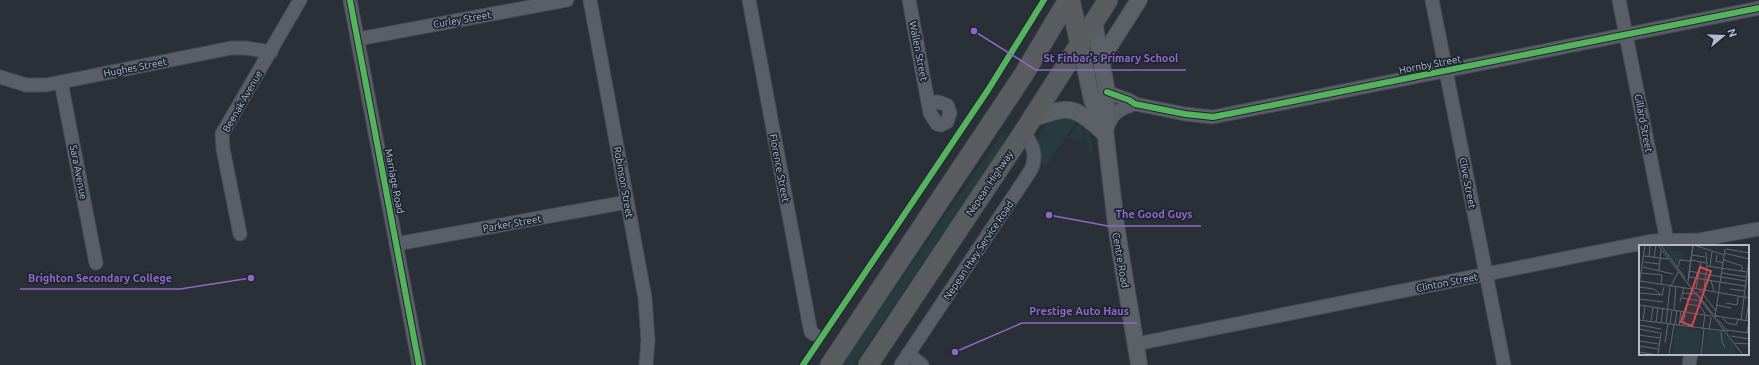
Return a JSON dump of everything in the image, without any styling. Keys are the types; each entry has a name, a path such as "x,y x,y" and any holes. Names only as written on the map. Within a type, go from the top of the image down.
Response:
{"highway":[{"name":"Centre Road","path":"1069,0 1080,44"},
{"path":"830,365 1024,74 1069,0"},
{"name":"Centre Road","path":"1088,0 1094,22"},
{"name":"Nepean Highway","path":"868,365 1108,0"},
{"path":"998,113 1027,125"}],"main road":[{"path":"1102,64 1109,46 1139,0"},
{"name":"Centre Road","path":"1094,22 1107,92 1106,134 1116,225 1139,365"},
{"name":"Centre Road","path":"1080,44 1092,100 1106,134"},
{"path":"1027,125 1056,111 1074,110 1084,115 1106,134"}],"street":[{"name":"Beenak Avenue","path":"240,234 223,149 222,134 300,0"},
{"name":"Marriage Road","path":"350,0 419,365"},
{"name":"Curley Street","path":"358,38 567,0"},
{"name":"Robinson Street","path":"590,0 645,298 648,341 646,365"},
{"name":"Florence Street","path":"748,0 810,327 814,334"},
{"name":"Wallen Street","path":"910,0 929,103"},
{"name":"Clive Street","path":"1432,0 1504,365"},
{"name":"Gillard Street","path":"1619,0 1668,244"},
{"name":"Hornby Street","path":"1107,92 1129,100 1135,104 1185,114 1213,117 1446,72 1759,8"},
{"name":"Hughes Street","path":"0,78 26,85 46,85 231,48 246,48 271,52"},
{"name":"Sara Avenue","path":"61,82 96,263"},
{"path":"1106,134 1109,123 1114,114 1122,108 1135,104"},
{"name":"Nepean Hwy Service Road","path":"904,360 1031,170 1035,154 1027,125"},
{"name":"Parker Street","path":"396,244 628,202"},
{"name":"Clinton Street","path":"1136,344 1652,241 1668,244 1714,238 1759,229"},
{"path":"1689,365 1690,355"},
{"path":"904,360 922,365"}],"green space":[{"path":"1056,116 1078,119 1046,166 1040,162 1038,138 1044,127"},
{"path":"1083,123 1089,131 1094,152 1089,153"},
{"path":"1078,124 1081,125 1085,141 1069,137"},
{"path":"1009,132 996,154 854,365 842,365 1001,135"}],"cycle path":[{"path":"350,0 419,365"},
{"path":"803,365 988,90 1044,0"},
{"path":"1107,92 1129,100 1135,104 1185,114 1213,117 1759,8"}],"place":[{"name":"St Finbar's Primary School","path":"974,31"},
{"name":"The Good Guys","path":"1049,215"},
{"name":"Brighton Secondary College","path":"251,278"},
{"name":"Prestige Auto Haus","path":"955,352"}]}
